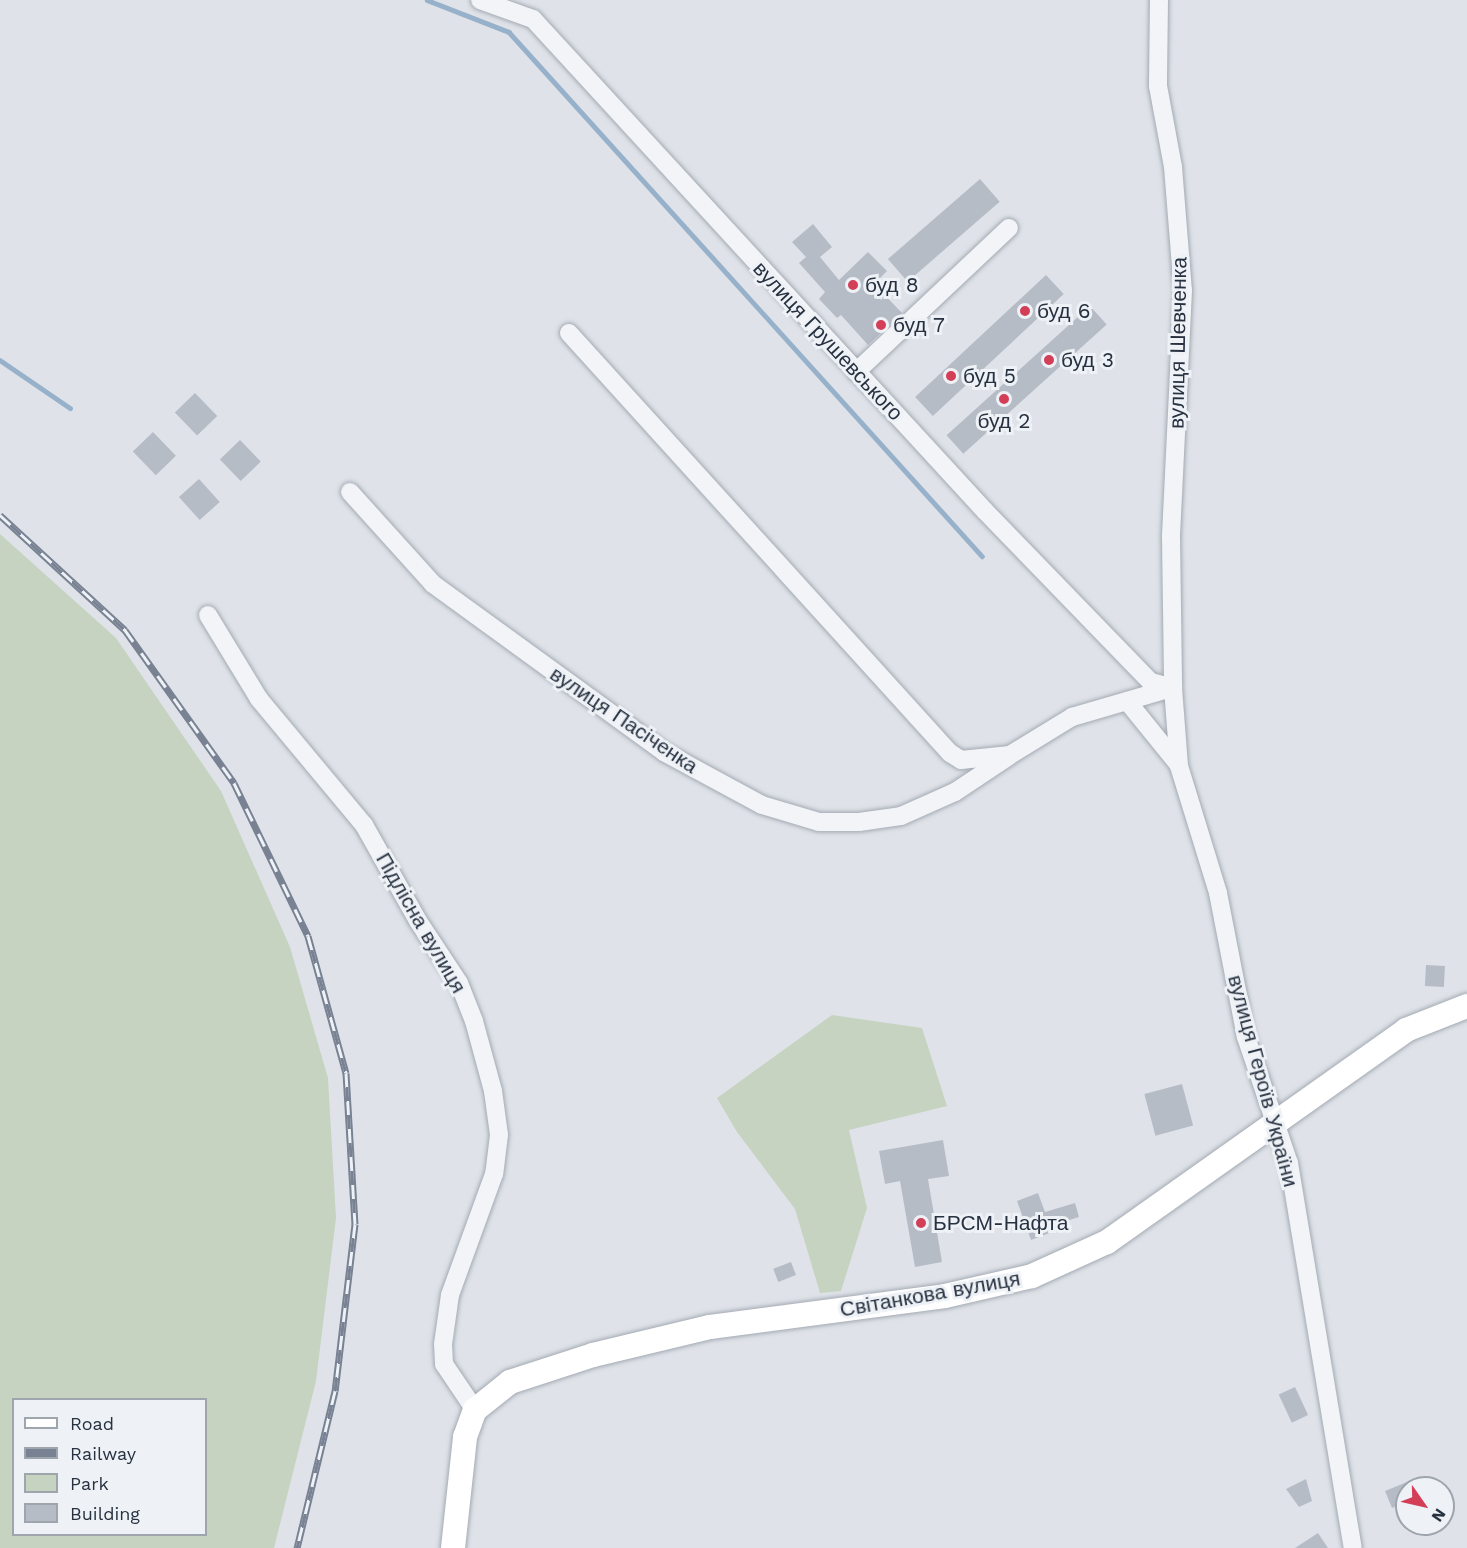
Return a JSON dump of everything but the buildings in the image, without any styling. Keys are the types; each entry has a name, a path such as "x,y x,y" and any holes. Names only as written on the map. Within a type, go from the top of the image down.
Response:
{"main road":[{"name":"Світанкова вулиця","path":"476,1410 510,1382 632,1345 710,1327 945,1296 1032,1276 1107,1242 1406,1030 1467,1006"},
{"path":"453,1548 465,1437 476,1410"}],"street":[{"name":"вулиця Грушевського","path":"480,0 533,19 856,372 1151,681 1173,688"},
{"name":"вулиця Шевченка","path":"1159,0 1158,86 1173,167 1183,290 1172,537 1173,688"},
{"path":"856,372 1009,228"},
{"name":"вулиця Пасіченка","path":"569,333 950,753 961,760 1010,755"},
{"name":"вулиця Пасіченка","path":"350,492 433,584 664,752 762,805 819,822 859,822 901,816 955,792 1072,717 1173,688"},
{"name":"Підлісна вулиця","path":"208,615 259,699 364,825 418,921 459,983 474,1022 494,1091 499,1136 494,1174 450,1295 443,1344 444,1364 476,1410"},
{"name":"вулиця Героїв України","path":"1173,688 1179,766 1218,893 1246,1037 1278,1120 1289,1163 1353,1548"},
{"path":"1127,701 1179,766"}],"green space":[{"path":"0,534 116,638 221,791 290,947 328,1078 336,1218 316,1381 274,1548 0,1548"},
{"path":"832,1015 922,1028 947,1106 849,1130 867,1208 841,1291 820,1293 795,1209 737,1132 717,1098"}],"waterway":[{"path":"427,0 509,32 982,556"},
{"path":"0,360 70,408"}],"railway":[{"path":"0,515 125,630 234,783 308,936 346,1073 355,1224 335,1391 297,1548"}],"place":[{"name":"буд 8","path":"853,285"},
{"name":"буд 6","path":"1025,311"},
{"name":"буд 7","path":"881,325"},
{"name":"буд 3","path":"1049,360"},
{"name":"буд 5","path":"951,376"},
{"name":"буд 2","path":"1004,399"},
{"name":"БРСМ-Нафта","path":"921,1223"}]}
